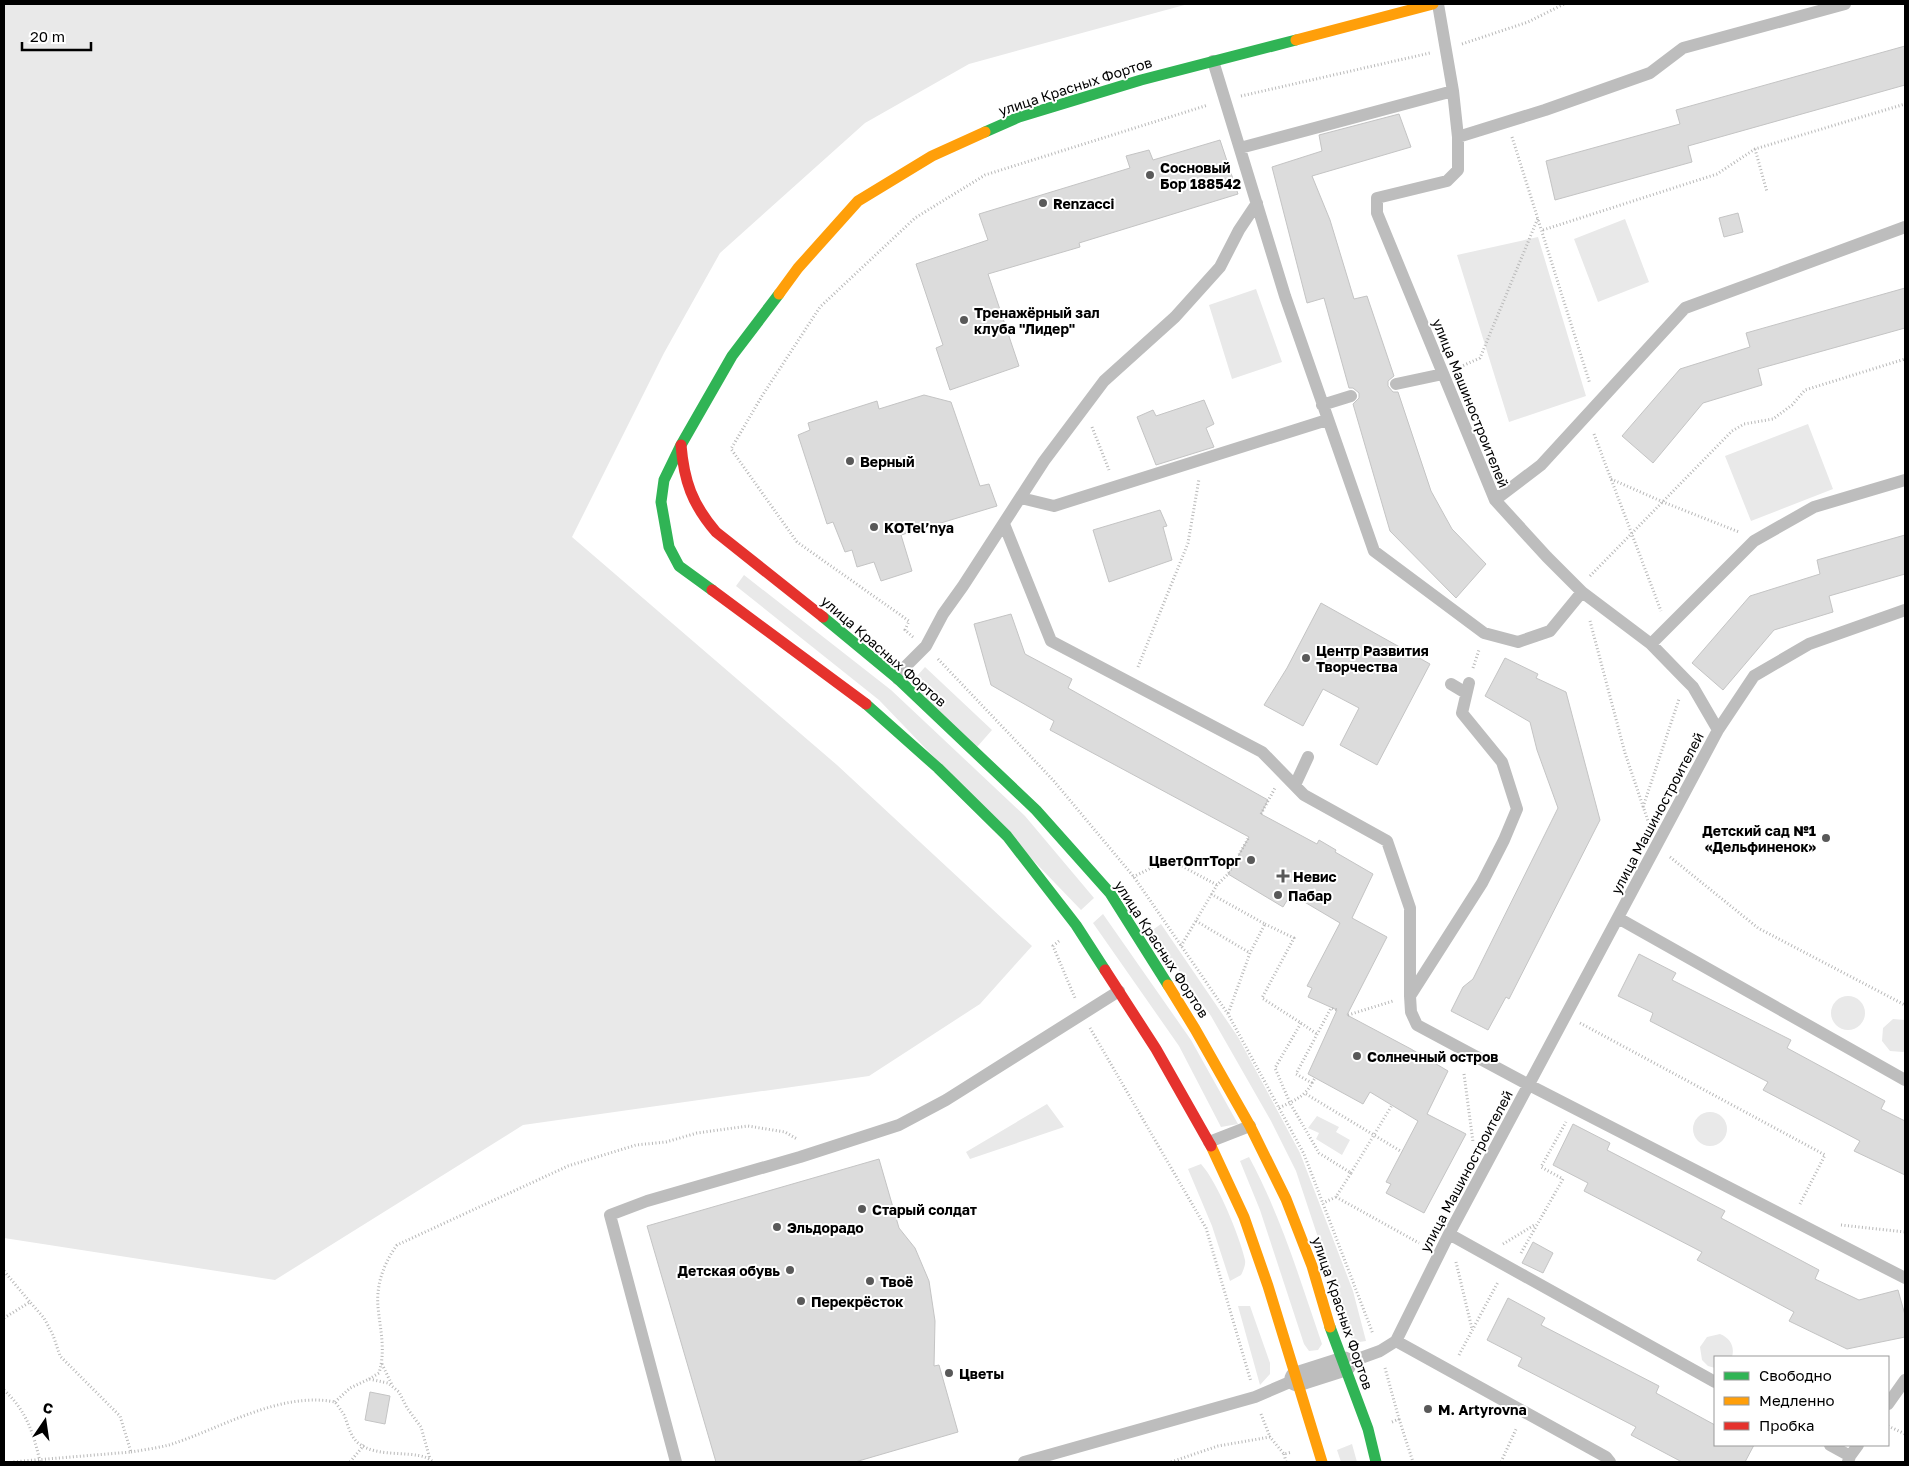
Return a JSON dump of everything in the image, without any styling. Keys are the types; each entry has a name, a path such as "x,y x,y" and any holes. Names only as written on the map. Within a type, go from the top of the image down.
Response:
{"street":[{"name":"улица Красных Фортов","path":"1322,1462 1244,1217 1209,1142 1156,1049 1076,925 1008,836 938,768 869,707 679,566 669,547 661,502 664,480 681,445 732,356 798,268 858,201 932,156 1019,117 1141,80 1433,4"},
{"name":"улица Красных Фортов","path":"681,445 685,477 690,492 703,518 716,532 898,679 1036,810 1110,893 1195,1029 1250,1126 1286,1199 1312,1266 1328,1321 1368,1429 1376,1462"},
{"path":"1297,1379 1344,1364"}],"lane":[{"name":"улица Машиностроителей","path":"1396,1341 1449,1234 1718,730 1693,688 1686,680 1651,644 1580,590 1495,500 1377,213 1378,198 1448,181 1458,170 1458,137 1453,91 1438,4"},
{"path":"1458,137 1650,73 1683,48 1844,4"},
{"path":"1213,61 1285,296 1374,552 1484,633 1518,642 1550,631 1580,590"},
{"path":"1240,148 1453,91"},
{"path":"898,679 906,666 926,646 943,614 1044,461 1104,381 1175,317 1220,267 1239,230 1257,203"},
{"path":"1495,500 1541,465 1684,308 1905,227"},
{"path":"1396,384 1443,374"},
{"path":"1322,405 1351,396"},
{"path":"1021,498 1054,506 1202,461 1327,420"},
{"path":"1651,644 1758,539 1814,507 1905,480"},
{"path":"1004,524 1051,641 1262,752 1304,795 1387,840 1410,908 1410,996 1411,1012 1417,1025 1529,1085 1905,1278"},
{"path":"1718,730 1754,676 1810,644 1905,610"},
{"path":"1410,996 1482,882 1504,840 1516,809 1502,762 1462,713 1468,688 1451,684"},
{"path":"1294,785 1308,756"},
{"path":"1618,918 1905,1080"},
{"path":"676,1462 610,1215 647,1201 899,1126 946,1100 1119,991"},
{"path":"1209,1142 1250,1126"},
{"path":"1449,1234 1714,1381"},
{"path":"1344,1364 1380,1351 1396,1341 1606,1457 1610,1462"},
{"path":"1024,1462 1255,1397 1297,1379"},
{"path":"1889,1403 1905,1380"},
{"path":"1831,1446 1849,1459 1857,1446"}],"path":[{"path":"926,646 905,630 910,621 797,542 731,449 762,396 820,307 915,218 985,175 1163,118 1249,93 1445,50 1528,22 1564,4"},
{"path":"1543,230 1717,174 1755,149 1905,104"},
{"path":"1507,122 1539,217 1597,404"},
{"path":"1755,149 1767,192"},
{"path":"1443,374 1480,358 1539,217"},
{"path":"1905,359 1805,390 1792,405 1773,419 1744,424 1732,431 1631,534 1580,590 1625,753 1656,847 1758,928 1905,1005"},
{"path":"1084,408 1116,487"},
{"path":"1586,415 1662,613"},
{"path":"1131,682 1188,542 1202,461"},
{"path":"1610,479 1758,539"},
{"path":"1468,688 1484,633"},
{"path":"1643,807 1686,680"},
{"path":"1261,814 1283,773"},
{"path":"1182,946 1217,884 1228,874 1248,837"},
{"path":"1110,893 1158,864 1178,864 1217,884"},
{"path":"1212,894 1294,938 1262,998 1317,1034"},
{"path":"1196,921 1250,953"},
{"path":"1228,1014 1250,953 1265,924"},
{"path":"1076,925 1053,946 1082,1014 1206,1228 1255,1397 1270,1436"},
{"path":"1348,1016 1410,996"},
{"path":"1312,1083 1296,1074 1331,1008 1337,1010"},
{"path":"1566,1015 1825,1155 1792,1219"},
{"path":"1301,1024 1275,1068 1290,1103 1319,1153 1351,1173"},
{"path":"1464,1074 1473,1142"},
{"path":"1279,1108 1306,1094 1315,1078"},
{"path":"1306,1094 1402,1152"},
{"path":"1322,1203 1336,1197 1392,1105"},
{"path":"1450,1371 1472,1330 1563,1179 1541,1167 1574,1108"},
{"path":"335,1402 350,1388 379,1373 382,1364 383,1346 378,1307 379,1287 383,1270 396,1245 568,1166 636,1146 666,1142 696,1133 748,1126 785,1132 818,1151"},
{"path":"1336,1197 1419,1243"},
{"path":"1485,1254 1537,1223"},
{"path":"1839,1224 1905,1232"},
{"path":"1449,1234 1472,1330"},
{"path":"4,1272 44,1318 53,1335 60,1356 120,1416 131,1452"},
{"path":"4,1318 30,1302"},
{"path":"382,1364 394,1388"},
{"path":"369,1379 388,1384 399,1392 421,1427 432,1461"},
{"path":"4,1390 16,1401 33,1432 40,1461"},
{"path":"11,1462 131,1452 167,1445 243,1416 283,1404 318,1398 335,1402 358,1443 379,1453 410,1454 432,1461"},
{"path":"1500,1462 1524,1413"},
{"path":"1399,1419 1413,1462"},
{"path":"1889,1426 1905,1434"},
{"path":"350,1462 364,1445"},
{"path":"1284,1454 1286,1462"}],"shaded area":[{"path":"4,4 1188,4 969,64 865,123 720,253 664,353 572,537 837,765 1032,946 980,1004 869,1076 523,1125 275,1280 4,1238"},
{"path":"1625,219 1649,282 1598,302 1574,239"},
{"path":"1538,237 1586,396 1509,422 1457,255"},
{"path":"1256,289 1282,362 1232,379 1209,305"},
{"path":"1808,424 1833,489 1751,521 1725,456"},
{"path":"744,575 891,690 1025,816 1094,898 1081,910 879,700 736,586"},
{"path":"925,667 992,730 977,747 909,685"},
{"path":"1103,914 1191,1040 1238,1124 1221,1127 1179,1046 1093,923"},
{"path":"1161,924 1238,1037 1300,1153 1353,1291 1366,1341 1353,1343 1296,1171 1271,1121 1211,1016 1151,931"},
{"path":"1848,996 1855,997 1860,1001 1864,1006 1864,1020 1860,1025 1855,1029 1848,1030 1841,1029 1836,1025 1832,1020 1831,1013 1832,1006 1836,1001 1841,997"},
{"path":"1893,1019 1905,1020 1905,1051 1903,1052 1890,1051 1882,1041 1883,1028"},
{"path":"1047,1104 1064,1127 970,1159 966,1152"},
{"path":"1710,1112 1717,1113 1722,1117 1726,1122 1726,1136 1722,1141 1717,1145 1710,1146 1703,1145 1698,1141 1694,1136 1693,1129 1694,1122 1698,1117 1703,1113"},
{"path":"1317,1116 1339,1127 1336,1132 1350,1140 1342,1155 1316,1139 1319,1133 1308,1128"},
{"path":"1249,1157 1271,1202 1289,1249 1322,1344 1318,1350 1309,1351 1304,1344 1260,1210 1240,1161"},
{"path":"1201,1164 1214,1183 1227,1210 1245,1260 1245,1266 1241,1275 1230,1281 1212,1226 1188,1169"},
{"path":"1238,1306 1250,1306 1270,1363 1270,1374 1260,1385"},
{"path":"1720,1334 1727,1338 1733,1349 1732,1356 1714,1356 1714,1368 1708,1366 1702,1360 1700,1347 1707,1337"},
{"path":"1352,1444 1357,1462 1341,1462 1337,1450"}],"building":[{"path":"1905,46 1905,85 1688,146 1692,162 1555,200 1546,161 1680,124 1676,110"},
{"path":"1399,114 1411,147 1312,176 1330,220 1354,299 1367,296 1394,376 1388,381 1388,386 1393,392 1398,392 1431,491 1452,529 1486,564 1456,598 1390,531 1353,404 1359,398 1359,393 1353,388 1349,388 1324,298 1307,303 1272,167 1322,151 1319,135"},
{"path":"1220,140 1238,194 1079,243 1080,247 988,274 1019,366 950,390 936,348 943,345 916,264 988,240 979,214 1130,168 1126,156 1149,150 1153,160"},
{"path":"1738,213 1743,232 1724,237 1719,218"},
{"path":"1905,288 1905,328 1758,369 1762,385 1703,403 1653,463 1622,436 1680,369 1750,347 1746,333"},
{"path":"924,395 951,402 980,486 989,484 997,506 901,535 912,571 881,581 874,562 857,567 852,550 845,552 833,522 827,524 798,435 810,430 808,423 877,401 879,409"},
{"path":"1204,400 1214,424 1206,428 1214,447 1156,465 1137,417 1153,410 1156,416"},
{"path":"1160,510 1167,526 1163,527 1172,560 1109,582 1093,530"},
{"path":"1905,535 1905,574 1829,596 1833,612 1774,630 1723,690 1692,663 1750,596 1820,574 1817,560"},
{"path":"1321,603 1430,664 1377,765 1340,745 1359,708 1323,689 1303,726 1264,705 1287,668"},
{"path":"1011,614 1025,654 1072,679 1068,688 1268,800 1261,814 1317,844 1319,840 1336,850 1335,852 1373,874 1352,918 1387,937 1347,1015 1448,1071 1427,1114 1466,1134 1424,1213 1386,1193 1391,1184 1386,1182 1418,1121 1370,1092 1363,1104 1308,1074 1337,1010 1308,997 1312,988 1307,986 1340,923 1291,894 1283,907 1228,874 1249,837 1050,730 1054,721 991,685 974,624"},
{"path":"1505,658 1538,674 1536,678 1566,692 1600,820 1509,999 1506,997 1488,1030 1451,1011 1463,987 1473,979 1558,808 1537,750 1530,722 1485,696"},
{"path":"1639,954 1676,973 1672,980 1791,1040 1787,1048 1885,1101 1881,1109 1905,1121 1905,1175 1854,1151 1860,1141 1763,1090 1768,1082 1650,1021 1653,1013 1618,996"},
{"path":"1573,1124 1610,1143 1607,1150 1725,1211 1721,1218 1819,1270 1815,1279 1859,1300 1898,1290 1905,1315 1905,1337 1847,1349 1789,1321 1794,1312 1697,1260 1702,1252 1584,1191 1588,1183 1553,1165"},
{"name":"Перекрёсток","path":"879,1159 899,1228 915,1248 929,1281 935,1321 934,1366 939,1365 958,1432 855,1462 716,1462 647,1226"},
{"path":"1533,1242 1553,1253 1543,1273 1522,1263"},
{"path":"1508,1298 1545,1318 1541,1325 1659,1386 1656,1393 1714,1424 1714,1446 1753,1446 1745,1462 1682,1462 1631,1435 1636,1427 1518,1366 1522,1358 1487,1340"},
{"path":"370,1392 390,1396 385,1424 365,1420"}],"traffic: fast":[{"path":"985,132 1019,117 1141,80 1296,40"},
{"path":"712,590 679,566 669,547 661,502 664,480 681,445 732,356 779,294"},
{"path":"823,617 898,679 1036,810 1110,893 1168,985"},
{"path":"866,704 938,768 1007,836 1076,925 1105,970"},
{"path":"1330,1327 1368,1429 1376,1462"}],"traffic: slow":[{"path":"1296,40 1433,4"},
{"path":"779,294 798,268 858,201 932,156 985,132"},
{"path":"1168,985 1250,1126 1286,1199 1312,1266 1330,1327"},
{"path":"1211,1146 1244,1217 1268,1286 1322,1462"}],"traffic: jam":[{"path":"681,445 684,470 695,502 716,532 823,617"},
{"path":"712,590 866,704"},
{"path":"1105,970 1156,1049 1211,1146"}],"place":[{"name":"Сосновый Бор 188542","path":"1150,175"},
{"name":"Renzacci","path":"1043,203"},
{"name":"Тренажёрный зал клуба \"Лидер\"","path":"964,320"},
{"name":"Верный","path":"850,461"},
{"name":"KOTel’nya","path":"874,527"},
{"name":"Центр Развития Творчества","path":"1306,658"},
{"name":"Детский сад №1 «Дельфиненок»","path":"1826,838"},
{"name":"ЦветОптТорг","path":"1251,860"},
{"name":"Невис","path":"1283,876"},
{"name":"Пабар","path":"1278,895"},
{"name":"Солнечный остров","path":"1357,1056"},
{"name":"Старый солдат","path":"862,1209"},
{"name":"Эльдорадо","path":"777,1227"},
{"name":"Детская обувь","path":"790,1270"},
{"name":"Твоё","path":"870,1281"},
{"name":"Перекрёсток","path":"801,1301"},
{"name":"Цветы","path":"949,1373"},
{"name":"M. Artyrovna","path":"1428,1409"}]}
